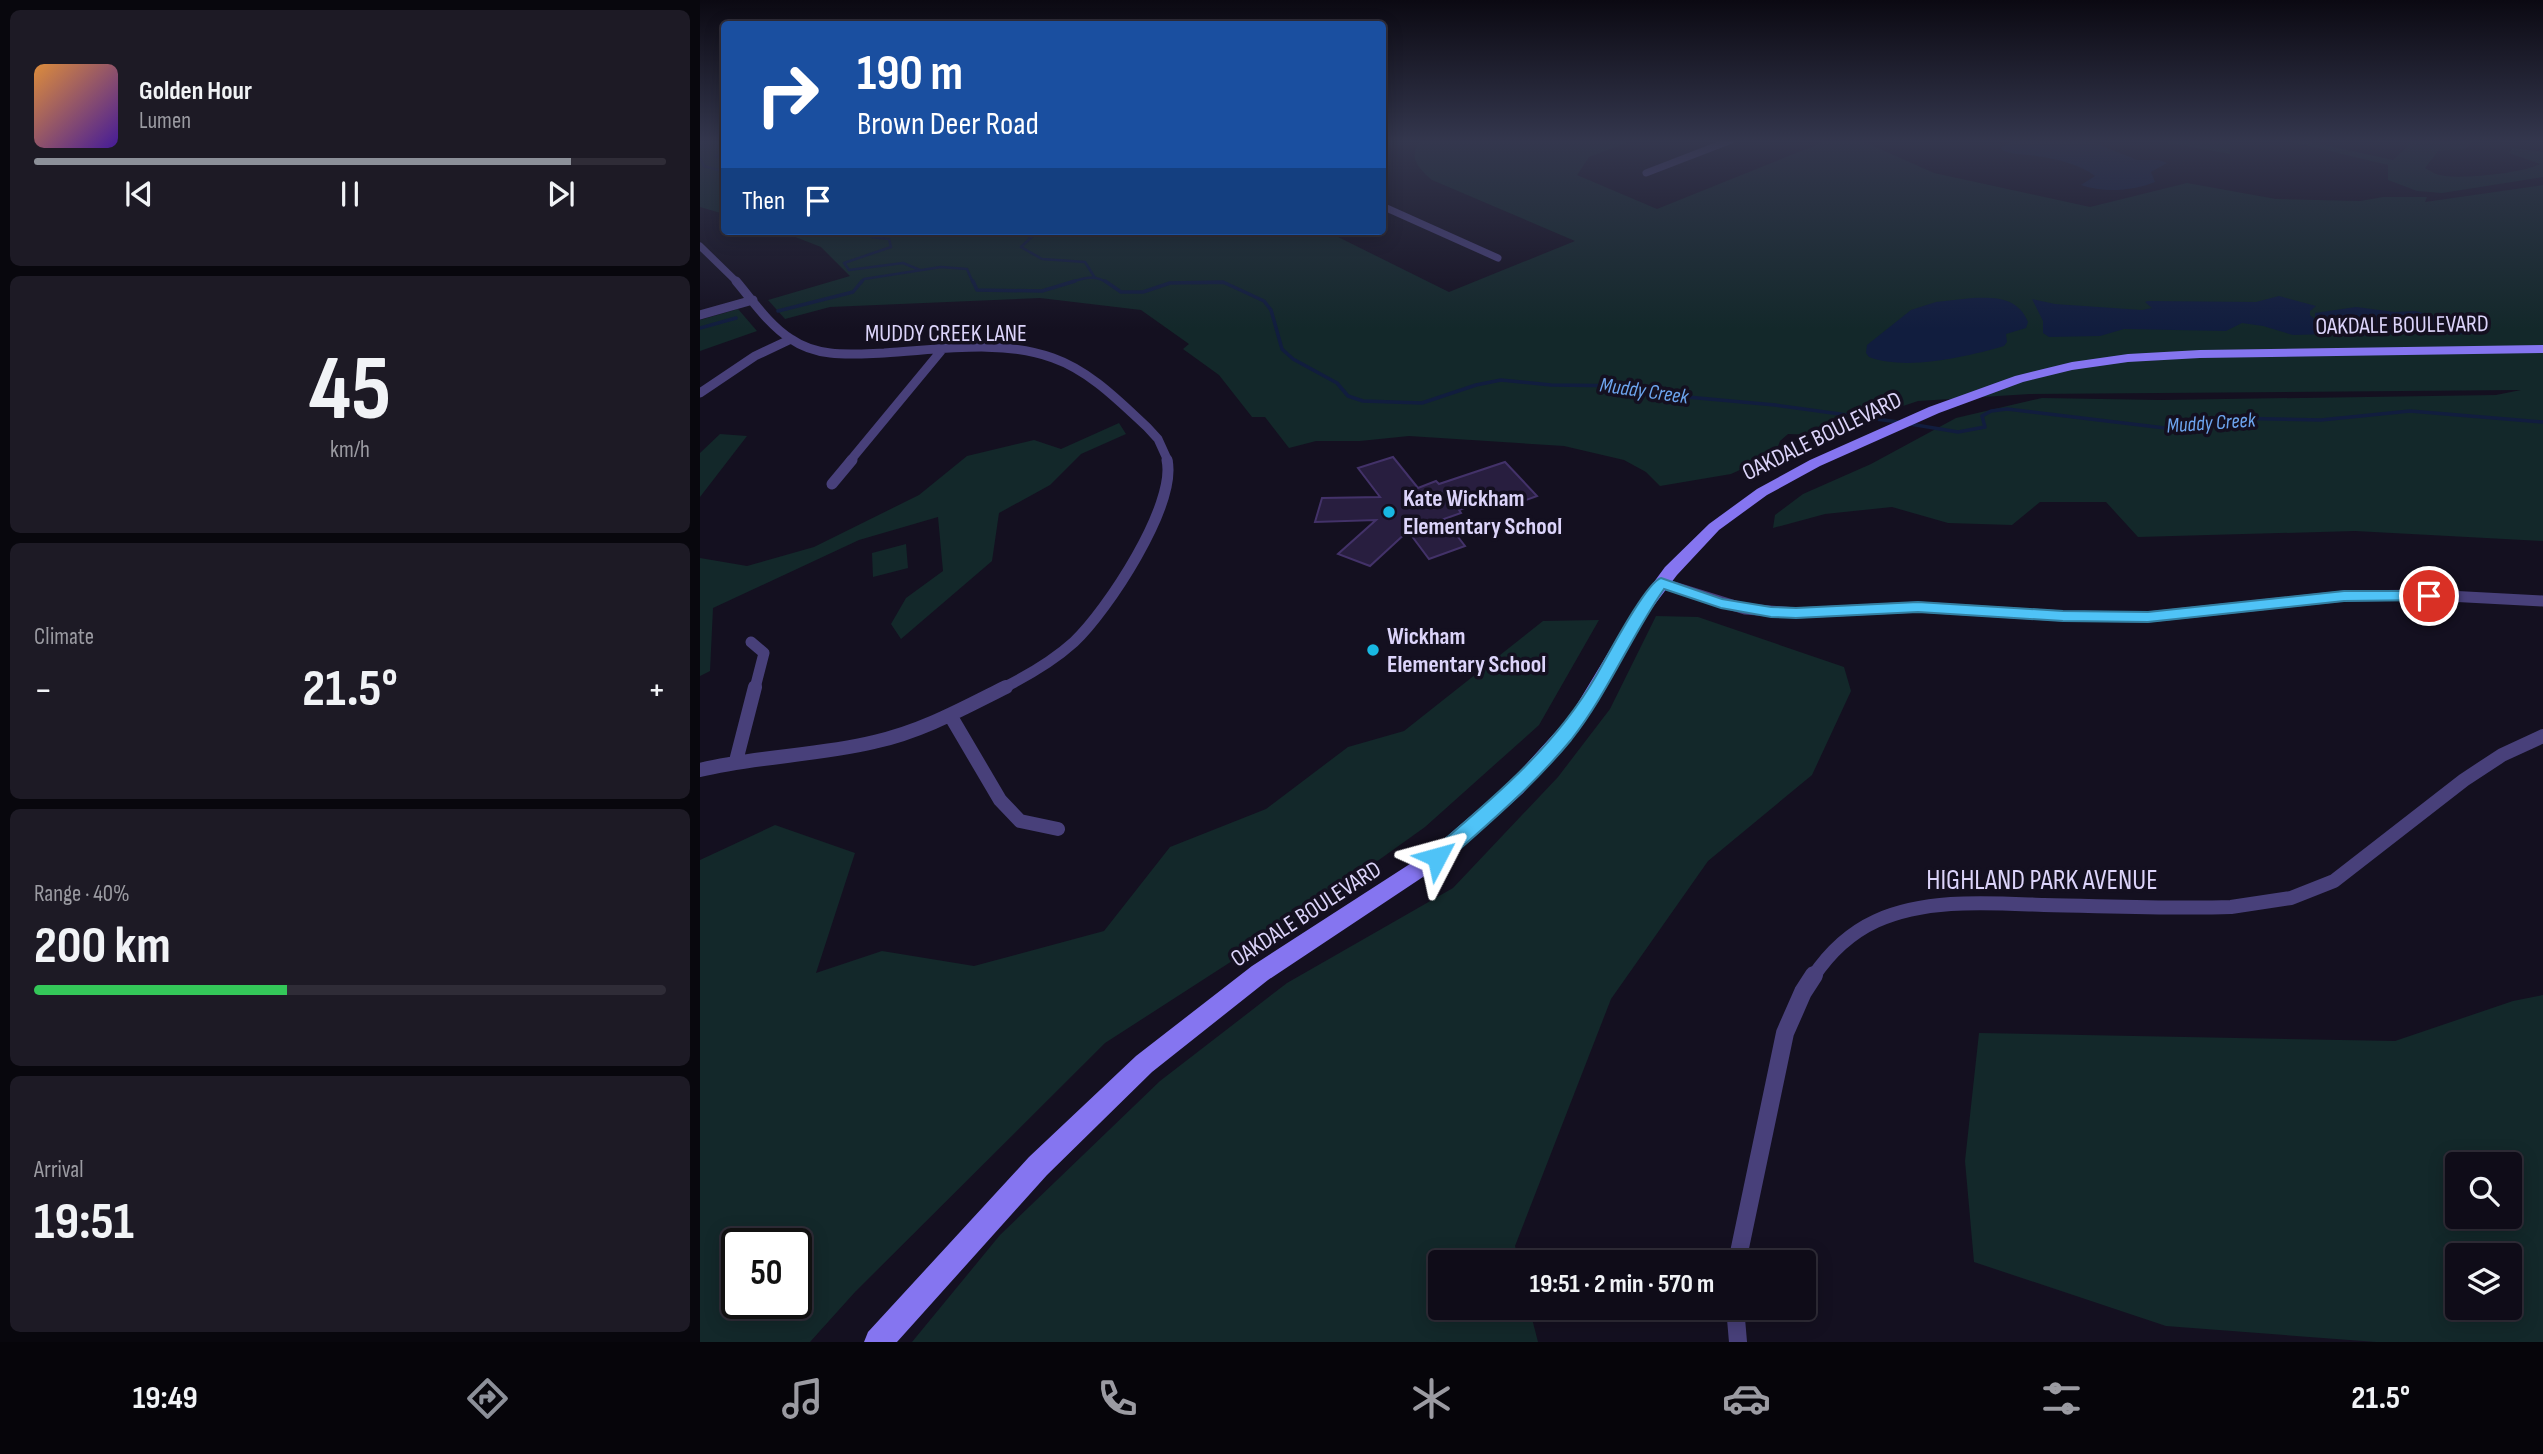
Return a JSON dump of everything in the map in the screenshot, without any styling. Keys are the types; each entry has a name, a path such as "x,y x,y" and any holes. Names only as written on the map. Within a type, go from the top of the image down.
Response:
{"main road":[{"name":"OAKDALE BOULEVARD","path":"878,1342 1038,1166 1144,1064 1260,973 1437,857 1516,788 1576,721 1661,583 1692,548 1746,503 1788,477 1934,411 2019,379 2071,366 2128,358 2200,354 2543,349"}],"street":[{"path":"1386,208 1498,258"},
{"name":"MUDDY CREEK LANE","path":"700,246 716,258 789,340 808,348 834,354 1025,351 1069,364 1149,426 1163,446 1170,475 1163,503 1116,590 1075,641 1041,668 950,715 866,744 736,761 700,770"},
{"path":"700,316 753,299"},
{"path":"700,393 755,356 789,340"},
{"path":"832,484 940,351"},
{"path":"1661,583 1721,603 1796,613 1918,607 2137,617 2209,612 2344,596 2429,596 2543,601"},
{"path":"736,761 764,653 751,642"},
{"path":"950,715 1000,800 1020,821 1058,829"},
{"name":"HIGHLAND PARK AVENUE","path":"1740,1250 1785,1033 1795,1006 1807,981 1824,960 1859,930 1907,909 1955,902 2244,907 2309,892 2353,869 2474,771 2502,754 2543,736"},
{"path":"1736,1320 1738,1342"}],"green space":[{"path":"700,204 721,204 721,213 700,207"},
{"path":"1487,204 1644,204 1657,209 1670,204 2075,204 2090,207 2104,204 2543,204 2543,541 2355,531 2138,537 2106,502 2040,502 2012,525 1948,523 1892,507 1825,514 1773,528 1775,515 1803,494 1871,464 1956,418 2042,398 2160,400 2496,395 2521,390 2030,394 1918,401 1885,412 1864,426 1848,425 1817,435 1788,434 1780,441 1775,454 1731,474 1660,486 1646,472 1624,460 1564,446 1409,436 1360,441 1316,441 1289,448 1265,417 1252,417 1219,375 1183,349 1189,344 1141,310 1040,298 830,307 785,319 768,300 850,276 821,247 790,235 1334,235 1449,292 1575,241"},
{"path":"738,309 757,331 700,351 700,320"},
{"path":"1119,423 1126,434 1081,454 1050,485 999,513 992,561 901,639 891,624 906,598 943,571 938,517 859,540 713,608 710,671 700,676 700,558 747,566 814,547 919,495 967,456 1034,440 1061,449"},
{"path":"720,434 747,436 700,497 700,453"},
{"path":"906,544 908,568 873,577 872,553"},
{"path":"1656,616 1698,617 1844,667 1851,691 1812,775 1708,861 1611,999 1515,1246 1516,1250 1428,1250 1428,1320 1532,1320 1538,1342 912,1342 1000,1235 1160,1081 1287,983 1453,888 1558,777 1610,709"},
{"path":"1599,620 1539,725 1425,827 1288,925 1105,1043 855,1292 810,1342 700,1342 700,860 775,825 855,853 816,973 882,951 974,966 1104,931 1170,847 1266,809 1348,747 1404,731 1543,621"},
{"path":"2543,995 2543,1342 2376,1342 2166,1326 1974,1262 1965,1161 1979,1033 2395,1041 2513,1001"}],"water":[{"path":"2279,296 2316,306 2310,311 2310,315 2331,334 2293,335 2242,323 2226,331 2124,329 2100,336 2049,337 2043,333 2043,321 2032,299 2055,304 2142,310 2152,308 2145,302 2148,301 2256,302"},
{"path":"1972,298 2005,300 2012,303 2024,314 2028,322 2026,328 2006,334 2007,342 2004,346 1936,361 1900,363 1869,357 1866,353 1867,345 1911,310 1936,302"},
{"path":"2356,307 2395,312 2415,311 2476,325 2480,329 2479,332 2465,334 2425,330 2356,335 2333,329 2315,317 2315,313"}],"building":[{"name":"Kate Wickham Elementary School","path":"1393,457 1418,488 1436,481 1439,484 1505,462 1537,496 1504,508 1494,498 1459,510 1461,513 1444,519 1465,546 1429,559 1408,531 1370,566 1338,554 1376,520 1315,522 1322,498 1380,497 1358,468"}],"waterway":[{"name":"Muddy Creek","path":"872,235 889,239 891,247 844,263 849,270 903,263 920,270"},
{"path":"1034,235 1021,247 1042,259 1085,262 1095,278"},
{"name":"Muddy Creek","path":"861,283 864,279 941,267 967,269 973,283"},
{"name":"Muddy Creek","path":"1075,281 1094,278 1107,283"},
{"path":"778,311 853,292 862,281"},
{"name":"Muddy Creek","path":"973,281 977,290 1042,291 1075,281"},
{"name":"Muddy Creek","path":"1069,283 1075,281"},
{"name":"Muddy Creek","path":"1107,283 1121,292 1143,292 1170,283 1223,282 1264,301 1271,310 1282,349 1293,359 1337,383 1348,396 1363,401 1422,403 1476,385 1501,380 1551,385 1638,386 1676,396 1775,405 1898,422"},
{"name":"Muddy Creek","path":"1191,283 1224,283"},
{"path":"700,328 736,318"},
{"name":"Muddy Creek","path":"1910,424 1958,432 1985,427 1982,416 1991,411 2007,409 2165,428 2217,418 2321,420 2410,411 2543,422"}],"place":[{"name":"Kate Wickham Elementary School","path":"1389,512"},
{"name":"Wickham Elementary School","path":"1373,650"}],"route":[{"path":"1437,857 1516,788 1566,734 1597,689 1630,630 1661,583 1745,609 1796,613 1918,607 2063,616 2148,617 2344,596 2429,596"}]}
